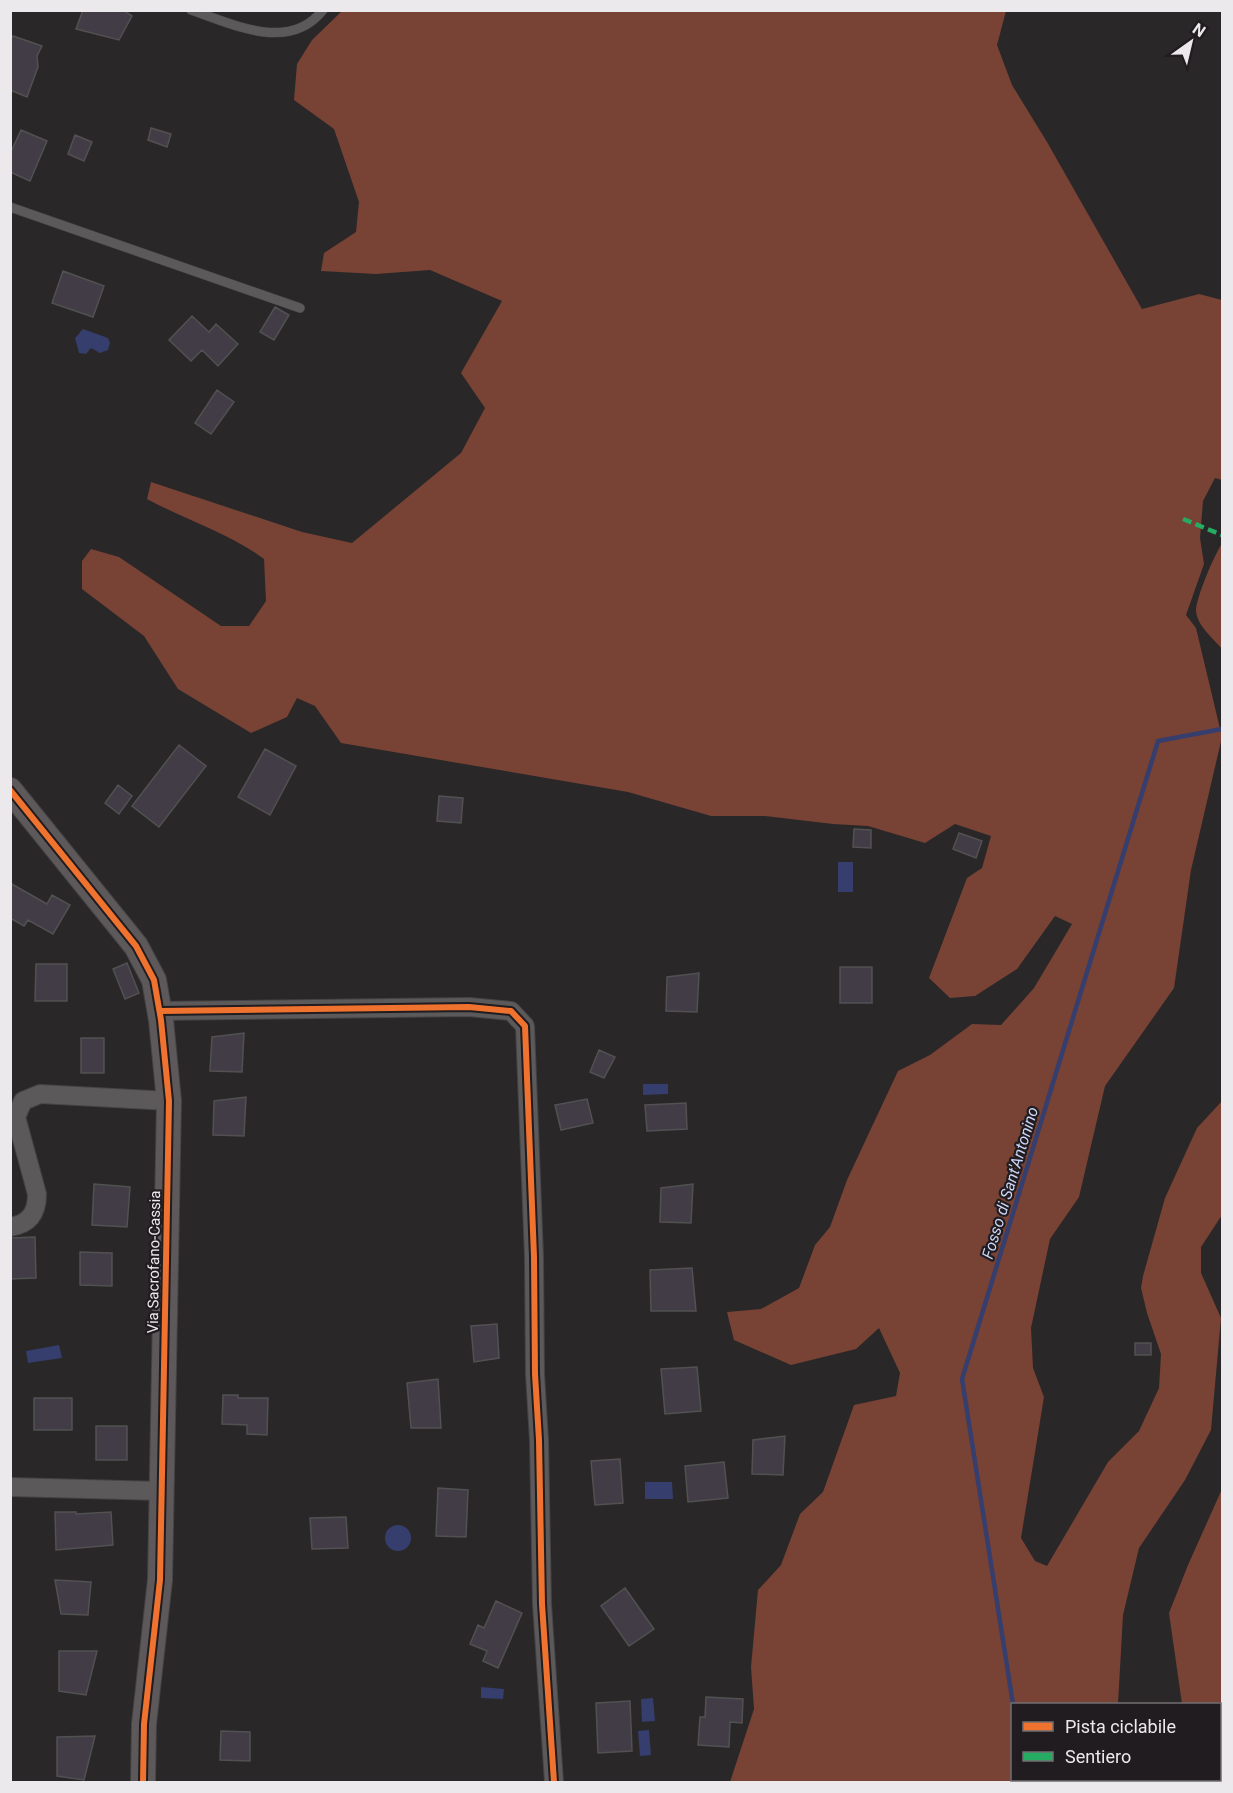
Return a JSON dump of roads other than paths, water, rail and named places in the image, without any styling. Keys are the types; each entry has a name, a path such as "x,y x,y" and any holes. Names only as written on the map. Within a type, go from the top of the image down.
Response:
{"street":[{"name":"Via Sacrofano-Cassia","path":"10,790 136,946 154,980 160,1011 169,1101 159,1603 144,1724 142,1782"},
{"path":"160,1011 469,1007 511,1011 525,1026 534,1257 542,1604 554,1782"},
{"path":"10,1227 28,1221 37,1204 37,1194 16,1117 23,1101 40,1094 169,1101"},
{"path":"10,1487 161,1491"}],"lane":[{"path":"191,10 259,32 274,34 289,32 311,24 323,10"},
{"path":"10,207 300,308"}],"water":[{"path":"83,329 108,338 110,343 108,350 100,353 91,348 86,354 79,353 75,338"},
{"path":"838,862 853,862 853,892 838,892"},
{"path":"643,1084 668,1084 668,1094 643,1095"},
{"path":"59,1345 62,1358 28,1363 26,1351"},
{"path":"645,1482 672,1482 673,1499 645,1499"},
{"path":"398,1525 407,1529 411,1538 407,1547 398,1551 389,1547 385,1538 389,1529"},
{"path":"481,1687 504,1689 503,1699 481,1698"},
{"path":"653,1698 655,1721 642,1722 641,1699"},
{"path":"649,1730 651,1755 640,1756 638,1731"}],"waterway":[{"name":"Fosso di Sant'Antonino","path":"1013,1703 962,1379 1158,741 1222,729"}]}
